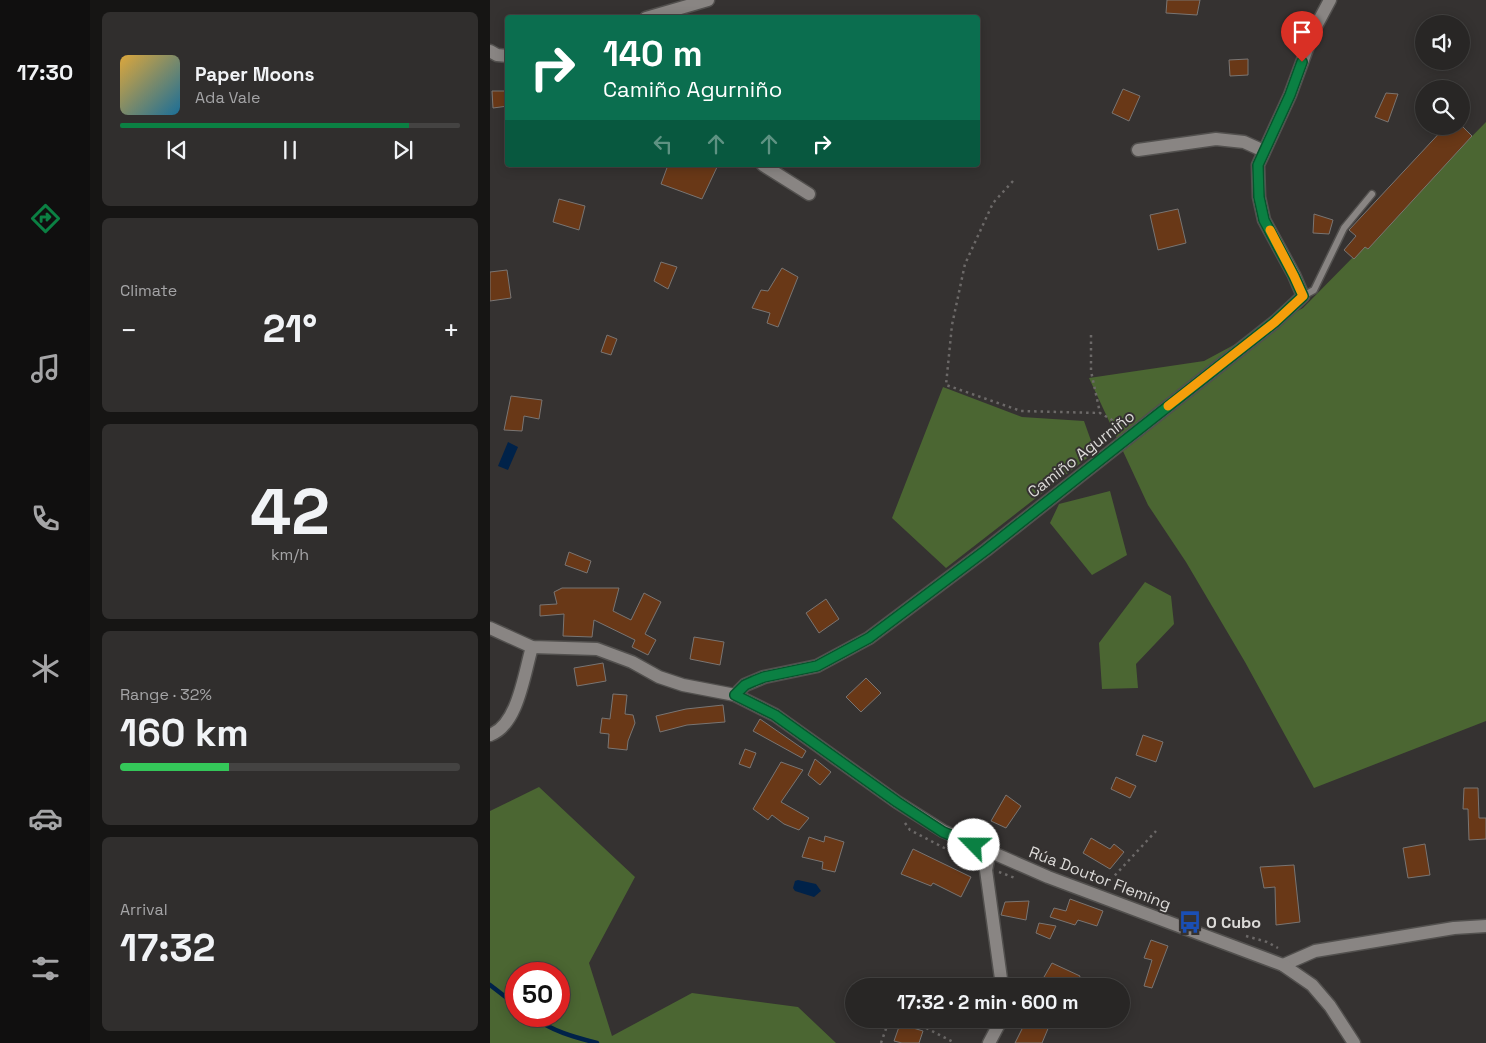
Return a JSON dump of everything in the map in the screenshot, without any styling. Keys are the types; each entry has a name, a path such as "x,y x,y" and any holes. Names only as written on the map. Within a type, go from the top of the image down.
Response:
{"street":[{"path":"656,15 708,0"},
{"path":"1303,296 1264,220 1259,197 1258,165 1290,95 1314,30 1330,0"},
{"path":"490,51 497,55 505,56"},
{"path":"1138,150 1216,139 1244,142 1264,151"},
{"path":"766,167 809,194"},
{"name":"Camiño Agurniño","path":"735,695 751,682 764,677 817,666 869,638 986,550 1275,322 1303,296"},
{"name":"Rúa Doutor Fleming","path":"490,628 532,648 597,649 632,662 659,678 683,685 735,695 775,715 897,802 943,832 1048,877 1283,965 1312,985 1330,1006 1354,1043"},
{"path":"490,735 499,732 514,711 532,648"},
{"path":"990,852 986,870 1001,978"},
{"path":"1283,965 1315,951 1454,928 1486,926"},
{"path":"989,1043 997,1028"}],"lane":[{"path":"1303,296 1314,290 1344,228 1372,194"}],"path":[{"path":"1013,181 993,202 965,264 952,326 946,386 1020,411 1100,413 1114,421 1114,449"},
{"path":"1091,335 1091,371 1100,413"},
{"path":"1098,895 1156,831"},
{"path":"881,1043 886,1028"},
{"path":"926,1028 955,1043"}],"green space":[{"path":"1486,122 1486,721 1314,788 1245,662 1186,562 1148,505 1089,378 1204,361 1303,308"},
{"path":"943,387 1022,417 1084,421 1095,452 946,568 892,518"},
{"path":"1110,491 1127,555 1092,575 1050,523 1059,504"},
{"path":"1145,582 1171,596 1174,624 1136,664 1138,688 1102,689 1099,643"},
{"path":"539,787 635,877 589,963 612,1036 692,993 798,1007 836,1043 490,1043 490,811"}],"water":[{"path":"508,442 518,447 508,470 498,466"},
{"path":"795,881 816,884 821,891 814,897 795,891 793,888"}],"building":[{"path":"1167,0 1200,0 1197,15 1166,13"},
{"path":"1248,59 1248,75 1230,76 1229,60"},
{"path":"1123,89 1140,96 1129,121 1112,113"},
{"path":"492,91 505,91 505,106 493,108"},
{"path":"1386,93 1398,94 1388,122 1375,117"},
{"path":"1470,134 1472,136 1368,249 1365,247 1354,259 1344,250 1356,236 1349,230 1438,135"},
{"path":"667,167 717,167 702,199 661,184"},
{"path":"559,199 585,206 579,230 553,222"},
{"path":"1178,209 1186,243 1158,250 1150,215"},
{"path":"1314,214 1333,220 1329,234 1313,233"},
{"path":"661,262 677,267 668,289 654,281"},
{"path":"782,268 798,277 778,327 767,323 770,313 752,308 761,290 768,291"},
{"path":"507,270 511,298 490,301 490,272"},
{"path":"607,335 617,339 611,355 601,352"},
{"path":"511,396 542,400 539,419 524,416 522,431 504,430"},
{"path":"569,552 591,561 587,573 565,565"},
{"path":"562,588 619,588 613,611 631,620 644,593 661,602 645,634 656,640 648,655 632,647 635,640 594,620 592,637 563,636 564,614 540,616 540,605 557,604 554,592"},
{"path":"826,599 839,619 819,633 806,613"},
{"path":"694,637 724,642 720,665 690,659"},
{"path":"603,663 606,681 577,686 574,668"},
{"path":"866,678 881,693 861,712 846,697"},
{"path":"613,694 627,695 625,714 633,715 635,723 628,741 627,750 608,748 609,734 600,733 602,718 610,719"},
{"path":"723,705 725,722 687,725 660,732 656,716 686,709"},
{"path":"760,719 806,751 802,758 753,731"},
{"path":"1143,735 1163,742 1156,762 1136,755"},
{"path":"745,749 756,753 750,768 739,764"},
{"path":"815,759 831,772 820,785 808,775"},
{"path":"781,762 803,770 781,802 809,818 799,830 784,824 772,815 768,820 753,809"},
{"path":"1116,777 1136,786 1130,798 1111,789"},
{"path":"1464,788 1478,788 1479,818 1486,818 1486,839 1469,840 1468,809 1463,809"},
{"path":"1006,795 1021,806 1006,828 991,821"},
{"path":"825,836 844,842 835,872 822,869 823,862 802,857 809,837 824,842"},
{"path":"1091,838 1110,849 1114,844 1124,852 1110,869 1083,853"},
{"path":"1425,844 1430,875 1408,878 1403,848"},
{"path":"913,849 971,877 961,897 933,883 931,886 901,874"},
{"path":"1294,865 1300,922 1276,925 1275,887 1264,888 1260,867"},
{"path":"1070,899 1103,911 1097,926 1078,920 1075,925 1050,917 1054,908 1066,911"},
{"path":"1029,901 1026,920 1001,915 1005,902"},
{"path":"1039,923 1056,926 1050,939 1036,933"},
{"path":"1151,940 1168,946 1152,988 1144,986 1152,960 1144,958"},
{"path":"1052,963 1080,976 1079,978 1044,977"},
{"path":"899,1028 913,1028 923,1031 919,1043 894,1041"},
{"path":"1022,1028 1048,1028 1042,1043 1015,1043"}],"waterway":[{"path":"490,985 505,997"},
{"path":"550,1027 571,1036 597,1043"}],"slow traffic":[{"path":"1168,406 1275,322 1303,296 1270,230"}],"place":[{"name":"O Cubo","path":"1190,922"}],"route":[{"path":"974,845 943,832 897,802 775,715 735,695 745,685 754,681 764,677 817,666 869,638 986,550 1275,322 1303,296 1264,220 1259,197 1258,165 1290,95 1302,62"}]}
